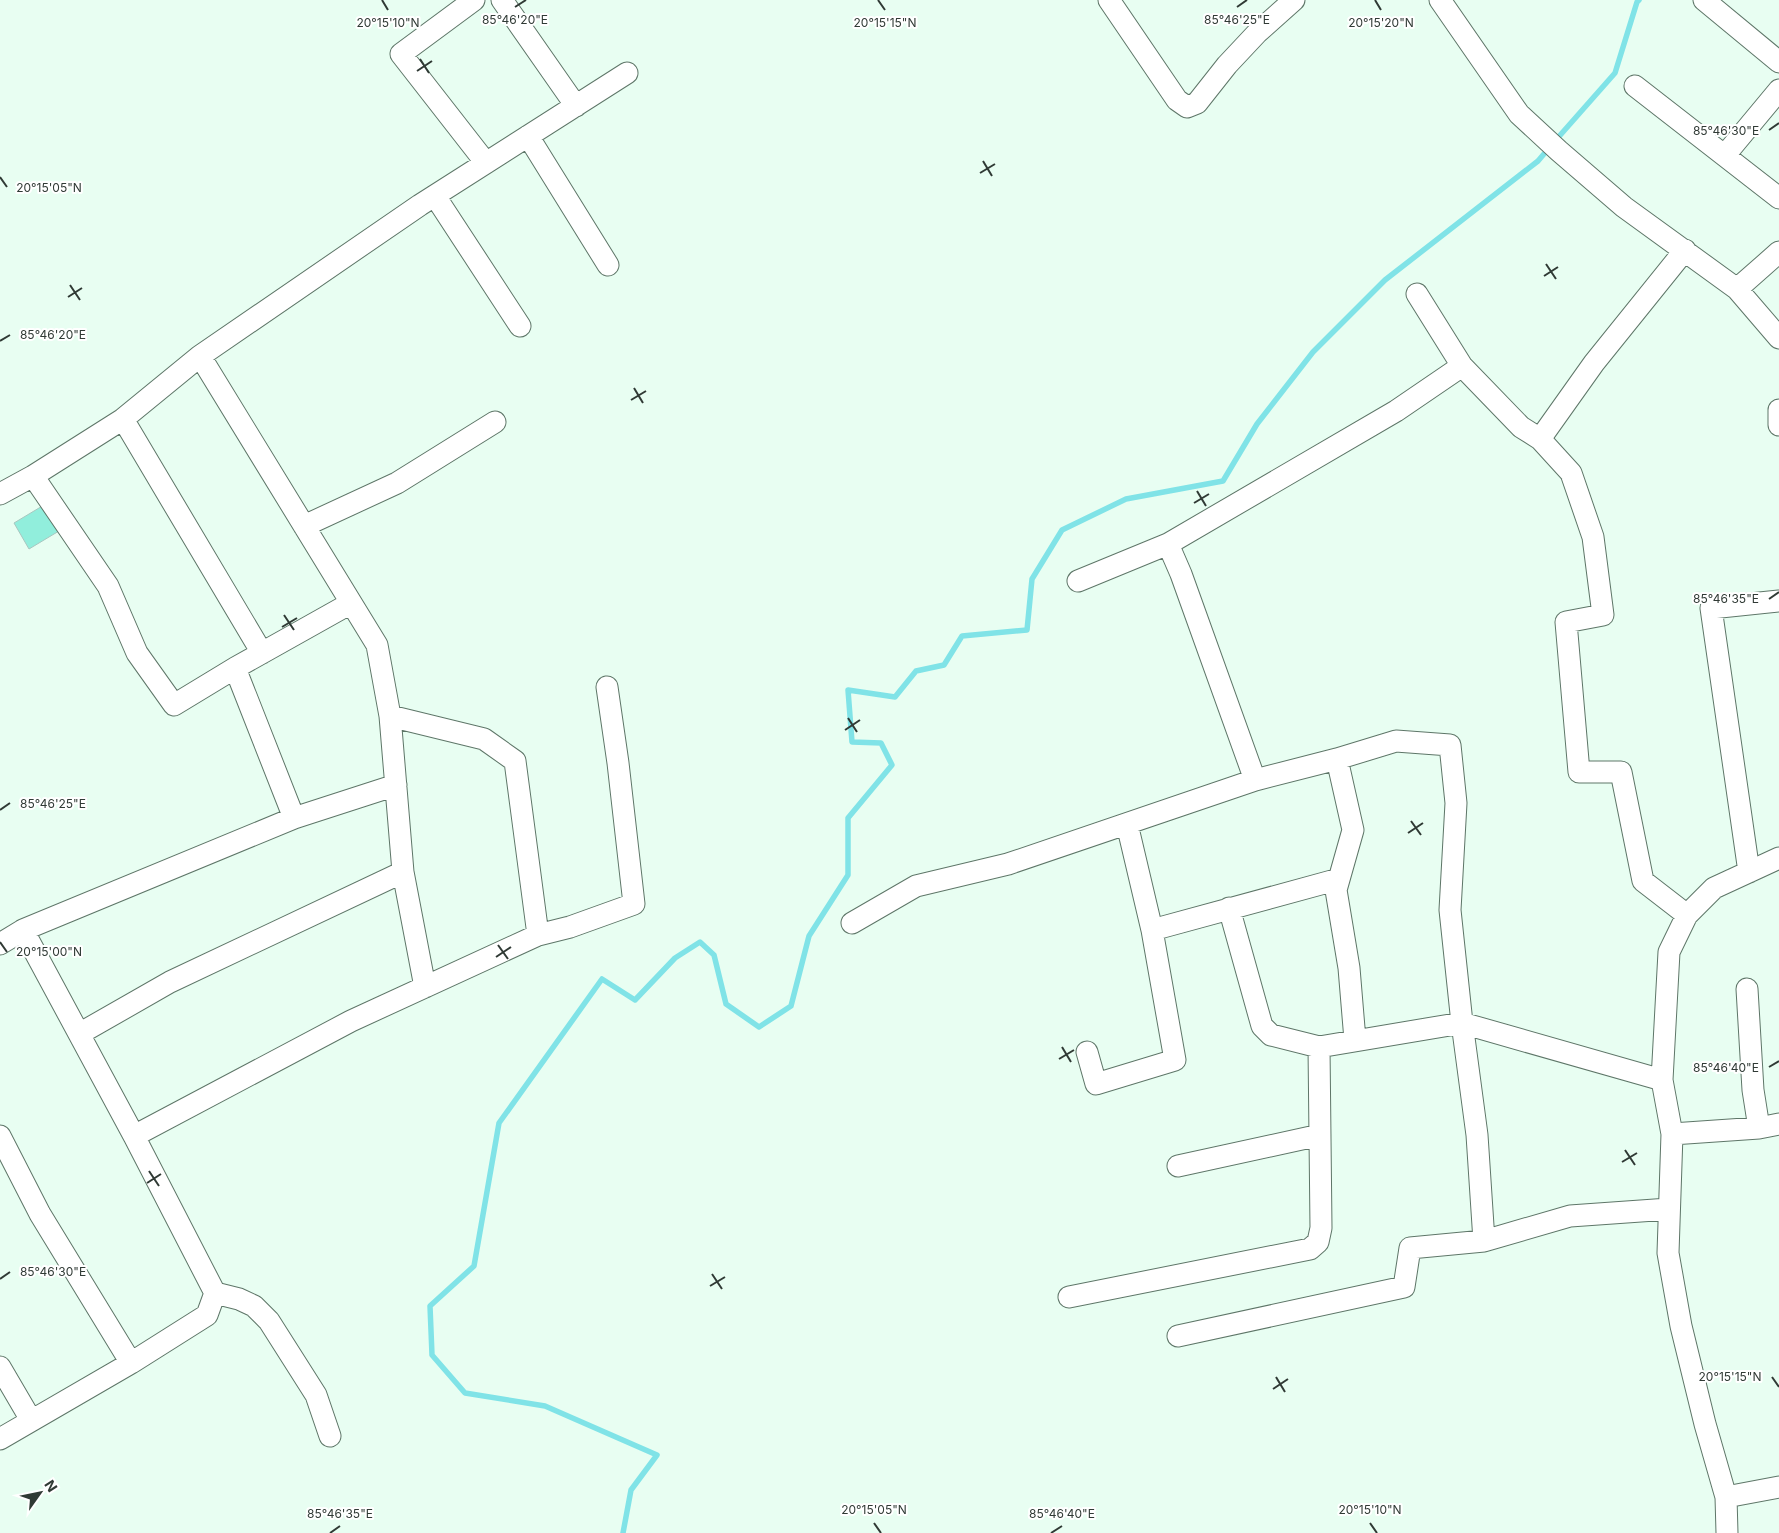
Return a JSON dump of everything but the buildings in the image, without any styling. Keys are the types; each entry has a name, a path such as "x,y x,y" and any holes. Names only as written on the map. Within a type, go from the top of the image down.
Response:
{"street":[{"path":"474,0 401,54 486,163"},
{"path":"502,0 576,106"},
{"path":"1109,0 1177,100 1186,107 1197,103 1227,65 1257,33 1294,0"},
{"path":"1440,0 1519,114 1559,152 1624,207 1737,289 1779,338"},
{"path":"1704,0 1779,62"},
{"path":"0,494 33,476 123,419 200,356 435,196 627,73"},
{"path":"1635,86 1779,198"},
{"path":"1725,155 1779,90"},
{"path":"528,136 608,265"},
{"path":"435,196 520,326"},
{"path":"1540,439 1594,363 1685,250"},
{"path":"1737,289 1779,252"},
{"path":"1417,294 1462,366 1521,427 1540,439 1571,473 1593,537 1603,615 1566,622 1579,772 1621,772 1643,881 1686,915"},
{"path":"200,356 377,645 390,716 403,872 425,987"},
{"path":"1078,581 1168,544 1396,411 1462,366"},
{"path":"1779,410 1779,425"},
{"path":"123,419 262,654"},
{"path":"304,526 397,483 495,422"},
{"path":"33,476 108,586 137,653 174,705 235,668 351,603"},
{"path":"1168,544 1181,574 1255,780"},
{"path":"1749,872 1711,608 1779,601"},
{"path":"235,668 294,818"},
{"path":"134,1136 351,1021 538,935 570,928 634,904 618,763 607,687"},
{"path":"390,716 484,738 515,761 538,935"},
{"path":"852,923 916,886 1008,864 1255,780 1338,759 1396,741 1450,745 1456,803 1450,910 1477,1136 1484,1241"},
{"path":"1338,759 1353,830 1336,890 1349,968 1355,1040"},
{"path":"0,944 22,930 294,818 396,785"},
{"path":"1087,1052 1096,1084 1174,1060 1152,930 1127,824"},
{"path":"1727,1533 1726,1497 1705,1424 1681,1326 1668,1253 1672,1134 1662,1080 1670,952 1686,915 1714,888 1779,858"},
{"path":"79,1034 170,982 403,872"},
{"path":"1152,930 1339,879"},
{"path":"1229,908 1262,1026 1270,1034 1319,1047 1462,1023 1662,1080"},
{"path":"22,930 134,1136 216,1293 239,1299 254,1306 269,1321 316,1395 330,1436"},
{"path":"1672,1134 1769,1126 1753,1090 1747,990"},
{"path":"1069,1296 1310,1249 1318,1242 1321,1228 1319,1047"},
{"path":"1178,1166 1320,1135"},
{"path":"1,1141 40,1214 131,1363"},
{"path":"1178,1336 1404,1287 1410,1248 1484,1241 1570,1216 1670,1209"},
{"path":"0,1439 131,1363 207,1314 216,1293"},
{"path":"0,1368 31,1420"},
{"path":"1726,1497 1779,1487"}],"waterway":[{"path":"1555,141 1615,73 1639,0"},
{"path":"623,1533 631,1490 657,1455 545,1406 465,1393 432,1355 430,1306 474,1266 499,1123 602,979 635,1000 675,958 700,942 714,955 726,1004 759,1027 791,1006 809,936 848,875 848,818 892,765 881,743 852,742 848,690 895,697 916,671 944,665 962,636 1027,630 1032,579 1062,530 1126,499 1223,481 1257,424 1313,352 1385,280 1538,161 1549,148"}]}
